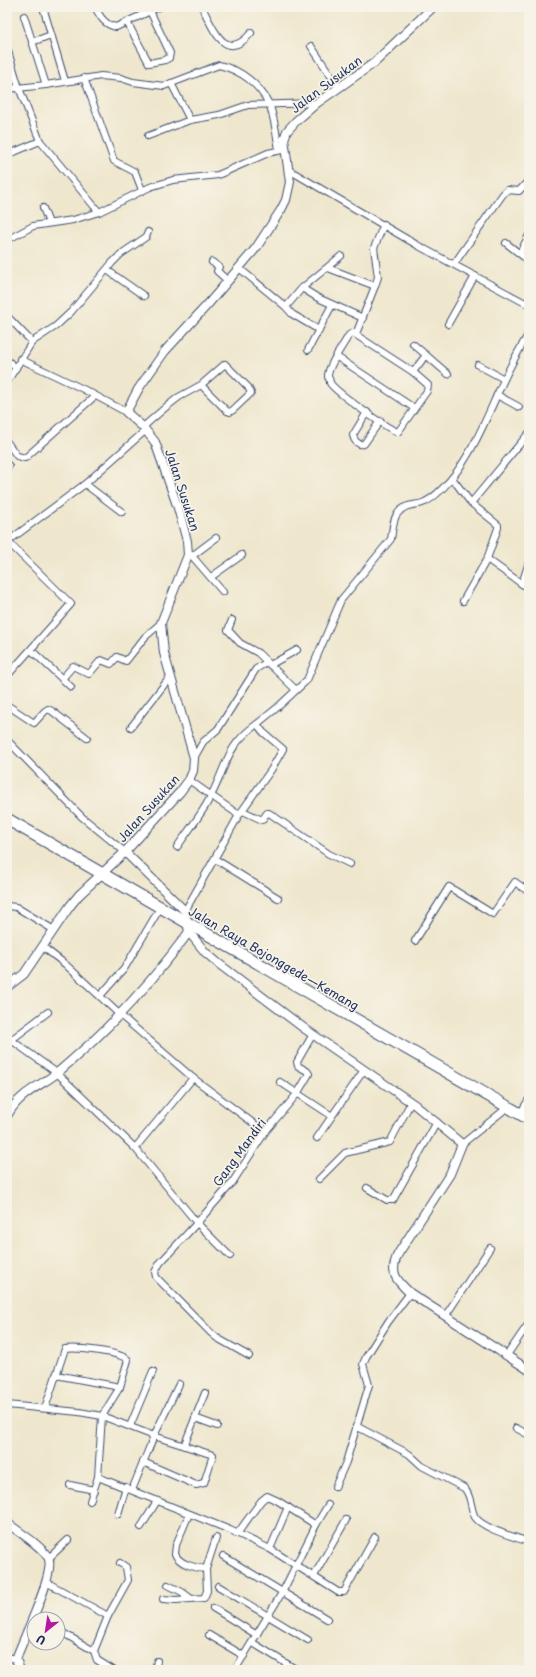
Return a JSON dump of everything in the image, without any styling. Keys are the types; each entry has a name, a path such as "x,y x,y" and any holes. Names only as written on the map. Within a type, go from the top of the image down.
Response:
{"highway":[{"name":"Jalan Raya Bojonggede—Kemang","path":"7,819 160,908 189,928 525,1117"}],"street":[{"path":"43,7 65,81"},
{"path":"103,7 95,9 104,22 110,26 116,27 159,7"},
{"path":"202,7 217,37 223,42 234,45 240,43 251,33"},
{"name":"Jalan Susukan","path":"7,987 24,974 79,895 125,852 164,810 189,780 194,765 194,758 164,652 161,623 190,555 178,508 155,442 126,412 139,388 165,351 228,282 257,246 281,210 288,192 289,170 282,150 287,131 296,121 318,103 374,63 433,7"},
{"path":"127,22 149,63 165,60 169,58 170,54 150,11"},
{"path":"24,16 46,85"},
{"path":"32,42 51,35"},
{"path":"311,46 339,88"},
{"path":"7,48 18,88 40,141 99,212"},
{"path":"7,89 46,85 101,76 164,86 219,65 252,81 270,105 282,150 268,153 218,175 173,180 142,190 99,212 73,220 33,226 7,240"},
{"path":"84,78 114,160 135,172 142,190"},
{"path":"171,83 190,120"},
{"path":"148,136 190,120 219,115 248,105 318,103"},
{"path":"7,155 40,141"},
{"path":"289,170 529,305"},
{"path":"454,264 503,194 507,190 519,191 529,180"},
{"path":"43,208 49,223"},
{"path":"356,334 378,277 374,248 384,224"},
{"path":"7,382 32,342 56,326 71,312 121,254 146,237 148,232"},
{"path":"520,254 529,235"},
{"path":"506,243 529,261"},
{"path":"286,307 302,288 342,256"},
{"path":"212,262 219,267 217,272 228,282"},
{"path":"239,268 286,307 292,314 319,330"},
{"path":"328,268 375,286"},
{"path":"107,270 144,296"},
{"path":"448,324 475,276"},
{"path":"302,288 332,305 363,318"},
{"path":"308,350 332,305"},
{"path":"7,316 32,342"},
{"path":"353,333 356,334 413,372 428,385 427,391 398,432 338,391 330,382 328,375 337,357 349,335 353,333"},
{"path":"177,847 211,796 232,748 239,739 278,707 295,689 303,686 309,676 341,600 391,539 393,526 399,512 408,505 424,502 435,495 452,478 466,459 504,379 529,333"},
{"path":"413,344 448,374"},
{"path":"413,372 426,355"},
{"path":"337,357 414,408"},
{"path":"20,359 83,389 126,412"},
{"path":"7,360 16,368"},
{"path":"7,676 71,604 7,542 85,484 166,407 179,397 201,385 225,364 248,387 250,393 230,412 227,411 201,385"},
{"path":"478,364 504,379"},
{"path":"497,395 519,407"},
{"path":"7,442 17,456 25,458 96,396"},
{"path":"367,412 353,435 358,444 364,444 380,421"},
{"path":"471,503 527,441 529,433"},
{"path":"452,478 471,503 498,525 487,560 463,601"},
{"path":"85,484 122,512"},
{"path":"216,538 190,555 223,592"},
{"path":"211,577 242,555"},
{"path":"487,560 529,588"},
{"path":"522,584 529,562"},
{"path":"232,620 228,630 240,644 258,654 295,689"},
{"path":"62,679 73,666 89,674 101,660 111,664 117,656 126,661 145,637 161,623"},
{"path":"31,650 71,687"},
{"path":"194,758 203,742 218,728 256,669 297,650"},
{"path":"131,727 171,676"},
{"path":"7,705 34,723 45,711 48,709 52,710 87,738"},
{"path":"185,911 241,813 271,770 283,749 263,732 257,724"},
{"path":"7,740 82,817 125,852 185,911 189,928 205,952 313,1034 411,1102 462,1144"},
{"path":"189,780 211,796 241,813 262,820 268,813 329,854 350,864"},
{"path":"215,859 278,898"},
{"path":"415,941 449,887 493,914 515,882 529,892"},
{"path":"7,906 16,907 54,930"},
{"path":"100,996 124,969 160,908"},
{"path":"7,1116 10,1110 26,1092 57,1073 92,1042 161,968 189,928"},
{"path":"43,947 65,964 119,1014 193,1078 265,1132"},
{"path":"48,1012 9,1038 57,1073 134,1148 197,1223 230,1256"},
{"name":"Gang Mandiri","path":"249,1356 214,1335 155,1274 160,1263 232,1183 265,1132 297,1094 310,1074 298,1066 297,1062 313,1034"},
{"path":"317,1138 364,1070"},
{"path":"134,1148 193,1078"},
{"path":"280,1082 332,1116"},
{"path":"525,1117 529,1099"},
{"path":"319,1179 345,1153 390,1142 411,1102"},
{"path":"508,1107 462,1144 450,1174 395,1262 393,1270 403,1287 410,1293 529,1370"},
{"path":"367,1188 388,1200 392,1200 437,1122"},
{"path":"446,1315 490,1248"},
{"path":"335,1487 346,1462 369,1385 363,1364 366,1356 388,1322 410,1293"},
{"path":"507,1355 529,1323"},
{"path":"45,1408 65,1349 113,1353 125,1356 128,1360 120,1387 102,1416 98,1477 90,1501"},
{"path":"130,1426 154,1371"},
{"path":"56,1375 120,1387"},
{"path":"118,1514 179,1384"},
{"path":"184,1446 205,1393"},
{"path":"7,1405 45,1408 102,1416 154,1436 213,1455 204,1483 196,1486 143,1462"},
{"path":"195,1418 217,1426"},
{"path":"356,1426 409,1454 422,1466 464,1488 469,1493 475,1516 482,1524 529,1542"},
{"path":"516,1428 529,1435"},
{"path":"98,1477 129,1488 157,1501 230,1530 270,1549 338,1592 344,1592 375,1537"},
{"path":"70,1485 94,1490"},
{"path":"237,1534 264,1497 267,1496 278,1501 316,1525"},
{"path":"141,1527 157,1501"},
{"path":"238,1669 244,1656 283,1591 295,1565 328,1505"},
{"path":"270,1549 288,1507"},
{"path":"189,1514 176,1545 174,1554 178,1559 185,1563 206,1569"},
{"path":"314,1576 346,1520"},
{"path":"7,1523 49,1558 50,1564 39,1611"},
{"path":"163,1599 202,1599 206,1596 206,1569 216,1538"},
{"path":"49,1558 68,1540"},
{"path":"223,1556 327,1618"},
{"path":"113,1670 97,1660 94,1651 108,1616 128,1580 126,1567 120,1564"},
{"path":"46,1582 108,1616"},
{"path":"168,1585 187,1594 190,1598"},
{"path":"218,1586 308,1640"},
{"path":"213,1608 257,1635"},
{"path":"66,1635 94,1651"},
{"path":"209,1635 244,1656"},
{"path":"20,1670 16,1659 26,1639"},
{"path":"253,1643 297,1670"},
{"path":"7,1657 16,1659"},
{"path":"155,1670 157,1661"}]}
